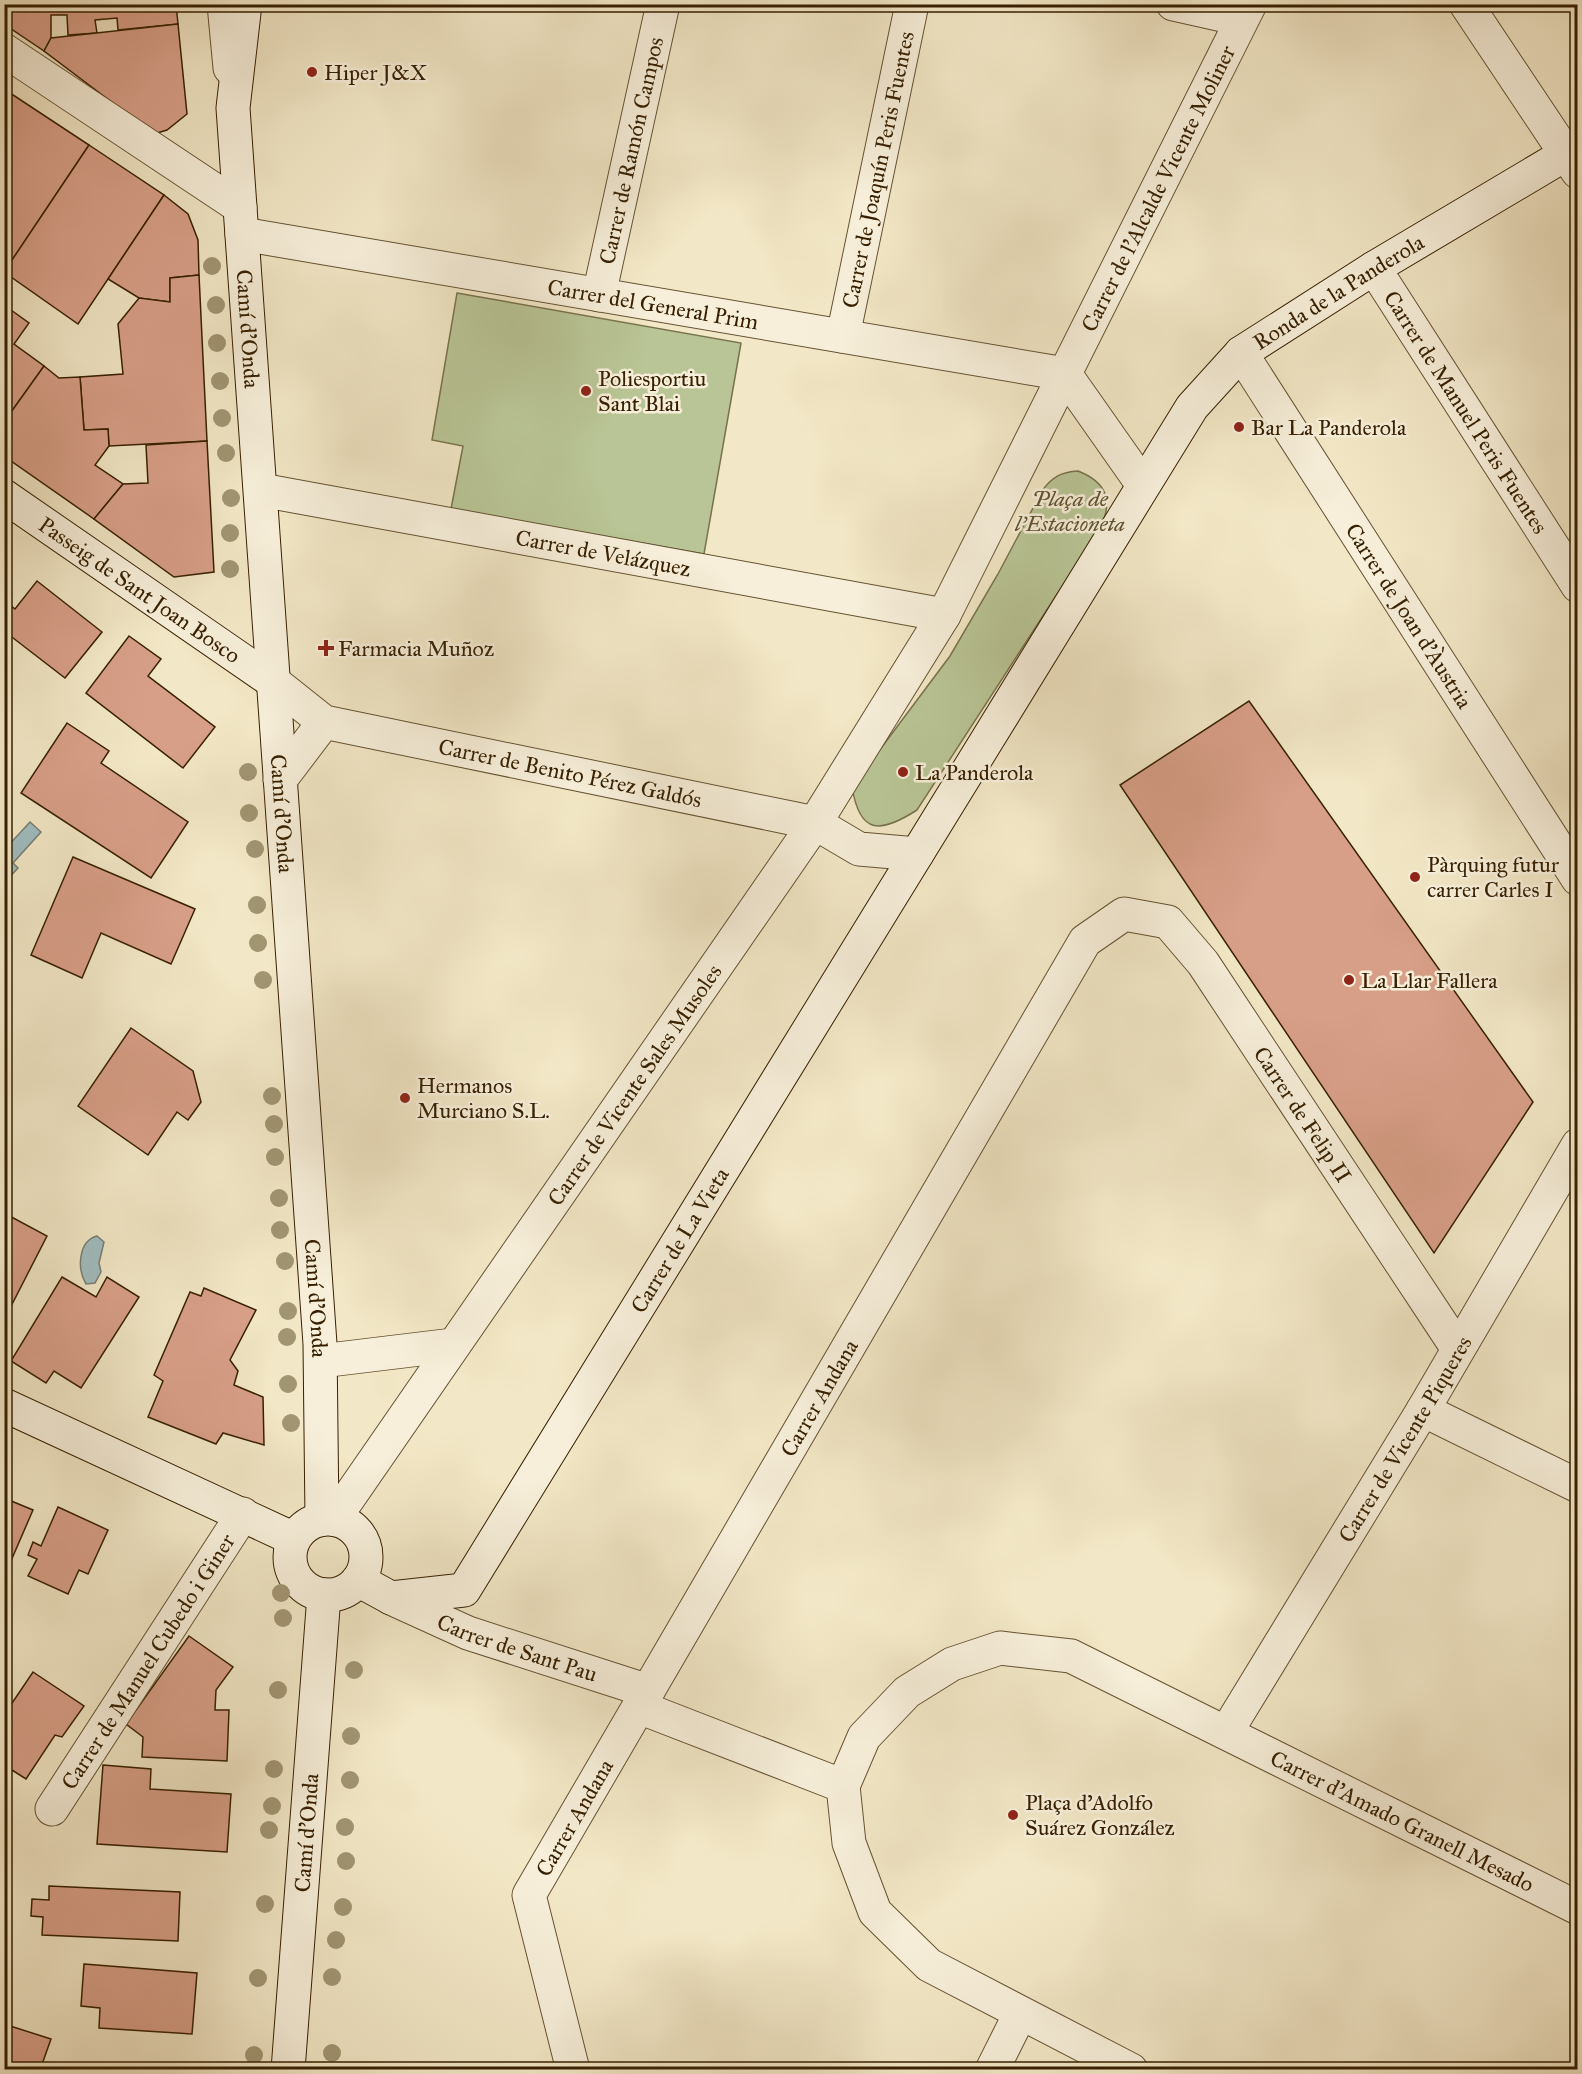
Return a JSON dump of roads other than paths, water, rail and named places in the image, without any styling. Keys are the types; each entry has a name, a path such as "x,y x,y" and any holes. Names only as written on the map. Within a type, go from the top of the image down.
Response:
{"street":[{"name":"Camí d'Onda","path":"224,4 275,683 321,1360 328,1519"},
{"name":"Camí d'Onda","path":"233,108 245,4"},
{"name":"Carrer de Ramón Campos","path":"599,295 663,4"},
{"name":"Carrer de Joaquín Peris Fuentes","path":"843,336 912,4"},
{"path":"1173,4 1245,12"},
{"path":"1466,4 1574,159"},
{"name":"Carrer de l'Alcalde Vicente Moliner","path":"1065,374 1245,12"},
{"path":"4,50 241,221"},
{"name":"Ronda de la Panderola","path":"1143,485 1192,407 1241,353 1374,268 1574,159"},
{"name":"Carrer del General Prim","path":"241,221 599,295 1065,374"},
{"name":"Carrer de Manuel Peris Fuentes","path":"1374,268 1578,586"},
{"name":"Carrer de Joan d'Àustria","path":"1241,353 1578,879"},
{"path":"1065,374 1143,485 917,854 859,849 815,824 944,615 1065,374"},
{"name":"Carrer de Velázquez","path":"261,490 944,615"},
{"name":"Passeig de Sant Joan Bosco","path":"4,496 275,683"},
{"name":"Carrer de Benito Pérez Galdós","path":"275,683 324,722 815,824"},
{"path":"280,780 324,722"},
{"name":"Carrer de Vicente Sales Musoles","path":"328,1519 453,1345 815,824"},
{"name":"Carrer de La Vieta","path":"464,1590 917,854"},
{"name":"Carrer de Felip II","path":"1124,914 1168,922 1203,963 1458,1349"},
{"name":"Carrer Andana","path":"573,2070 530,1895 1085,941 1124,914"},
{"name":"Carrer de Vicente Piqueres","path":"1227,1731 1423,1410 1578,1145"},
{"path":"321,1360 453,1345"},
{"name":"Carrer de Manuel Cubedo i Giner","path":"4,1405 294,1539"},
{"path":"1423,1410 1578,1486"},
{"name":"Carrer de Manuel Cubedo i Giner","path":"52,1809 243,1514"},
{"path":"328,1519 351,1527 363,1542 364,1568 358,1580 343,1591 324,1594 312,1591 295,1575 291,1563 294,1539 301,1530 328,1519"},
{"name":"Carrer de Sant Pau","path":"358,1580 391,1598 468,1633 644,1699 843,1786"},
{"path":"464,1590 468,1633"},
{"name":"Carrer de Sant Pau","path":"391,1598 464,1590"},
{"name":"Camí d'Onda","path":"288,2070 324,1594"},
{"path":"1131,2070 929,1965 875,1912 849,1843 843,1786 864,1737 907,1692 952,1664 1000,1648 1071,1656 1227,1731"},
{"name":"Carrer d'Amado Granell Mesado","path":"1227,1731 1578,1908"},
{"path":"992,2070 1020,2014"}],"water":[{"path":"30,822 41,832 13,863 18,868 5,882 5,849"},
{"path":"97,1236 104,1242 99,1263 101,1272 95,1283 86,1284 81,1271 81,1256 86,1244"}],"place":[{"name":"Hiper J&X","path":"312,72"},
{"name":"Poliesportiu Sant Blai","path":"586,391"},
{"name":"Bar La Panderola","path":"1239,427"},
{"name":"Farmacia Muñoz","path":"326,648"},
{"name":"La Panderola","path":"903,772"},
{"name":"Pàrquing futur carrer Carles I","path":"1415,877"},
{"name":"La Llar Fallera","path":"1349,980"},
{"name":"Hermanos Murciano S.L.","path":"405,1098"},
{"name":"Plaça d'Adolfo Suárez González","path":"1013,1815"}],"park label":[{"name":"Plaça de l'Estacioneta","path":"1070,510"}]}
